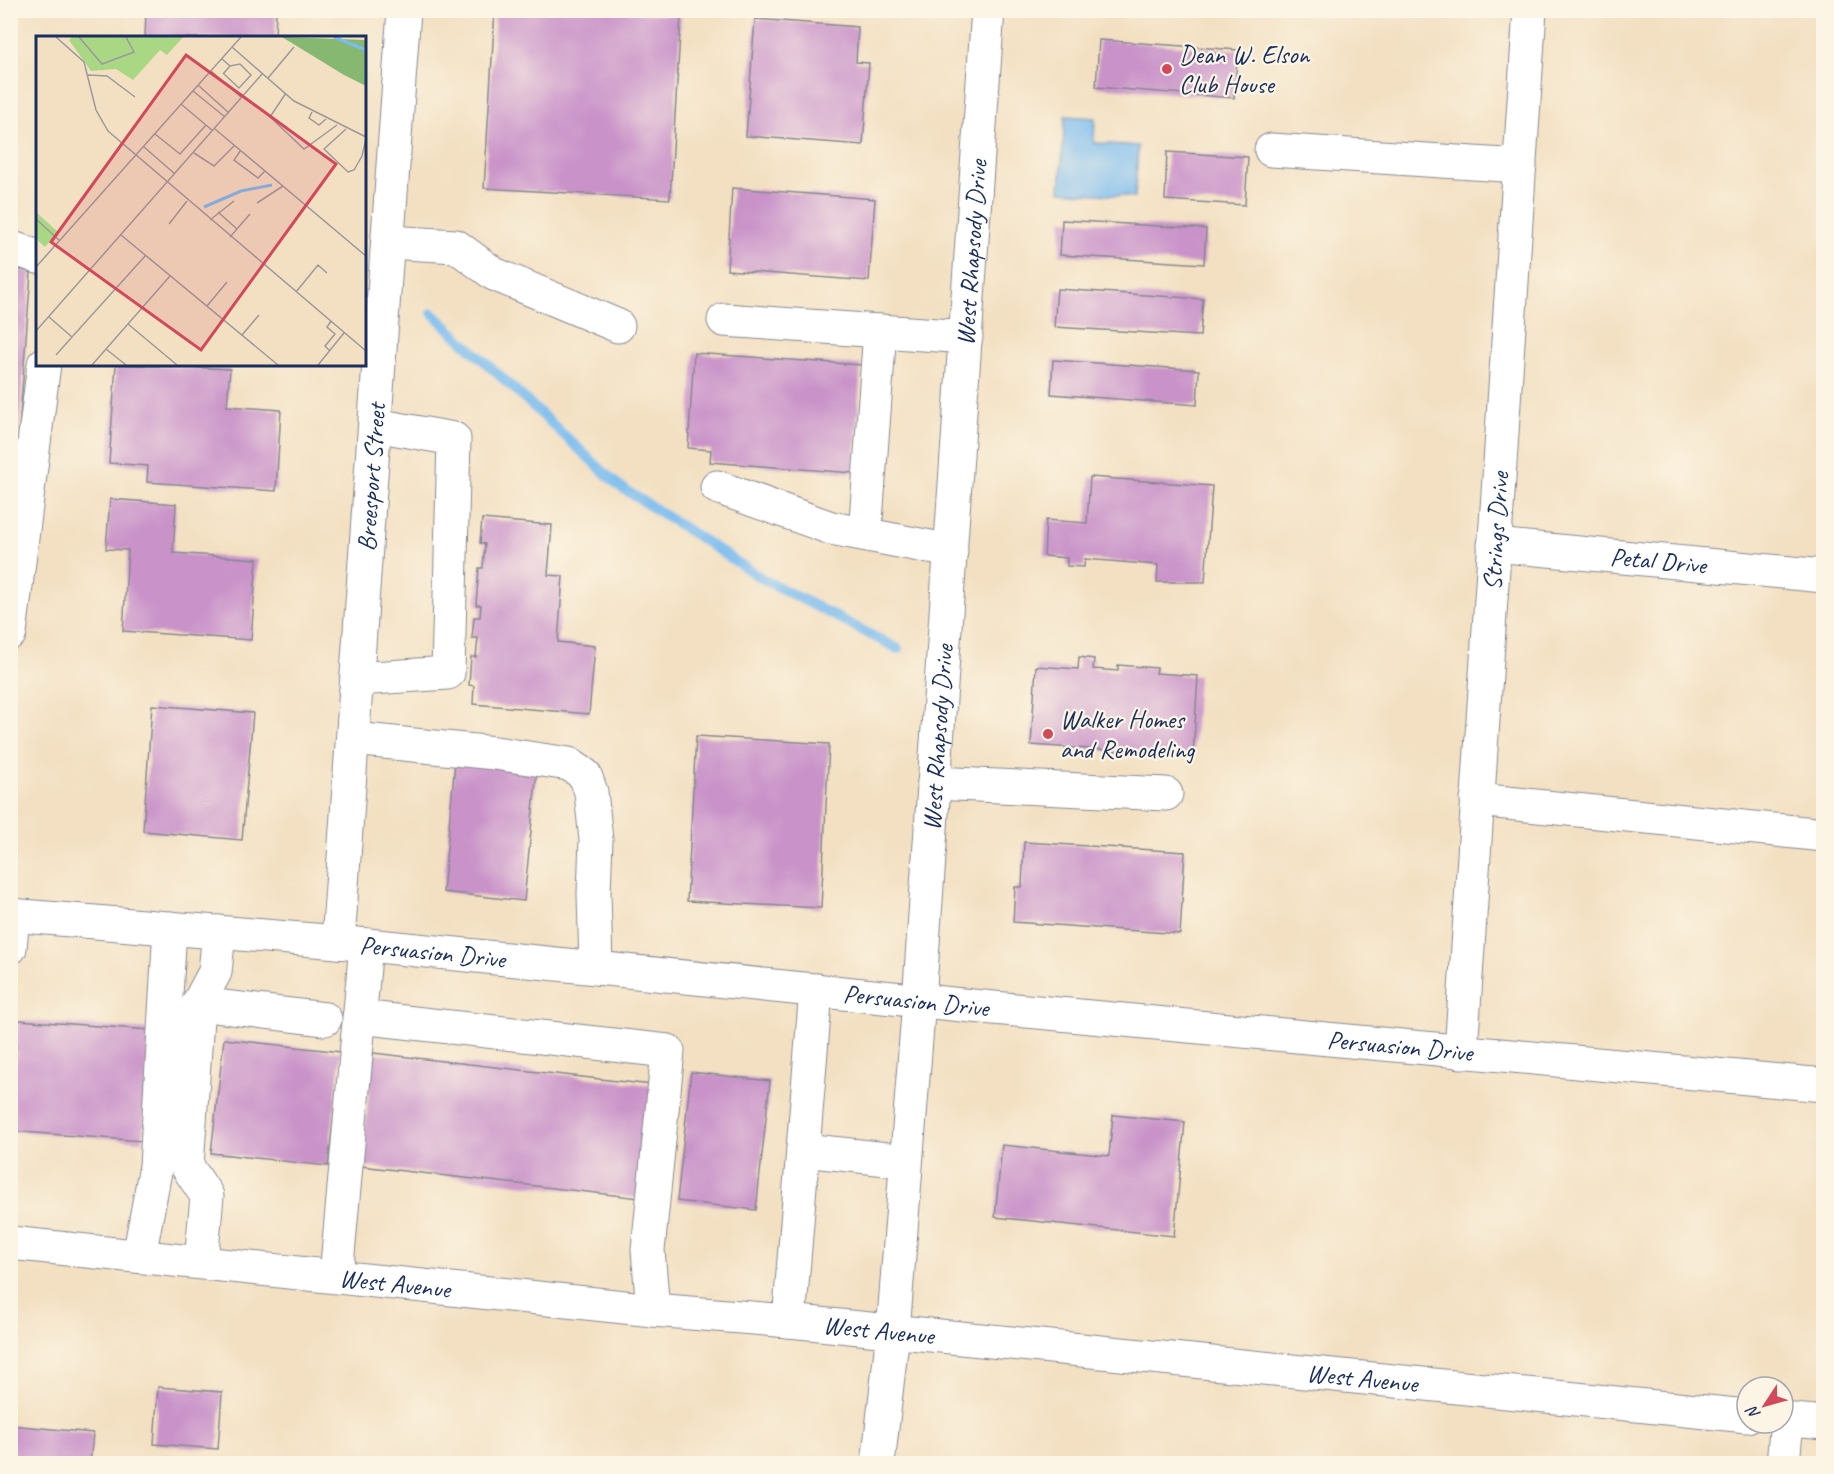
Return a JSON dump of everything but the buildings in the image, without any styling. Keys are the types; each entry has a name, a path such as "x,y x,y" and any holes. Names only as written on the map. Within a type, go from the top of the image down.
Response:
{"street":[{"name":"Breesport Street","path":"336,1276 359,1017 352,944 353,739 404,10"},
{"name":"West Rhapsody Drive","path":"878,1464 893,1332 919,1001 988,10"},
{"name":"Strings Drive","path":"1461,1052 1530,10"},
{"path":"1271,150 1520,166"},
{"path":"388,242 456,246 494,274 618,326"},
{"path":"10,247 36,255"},
{"path":"724,320 966,337"},
{"path":"865,534 880,331"},
{"path":"10,633 44,366"},
{"path":"357,679 448,673 453,439 375,425"},
{"path":"717,487 831,528 951,551"},
{"name":"Petal Drive","path":"1494,545 1824,576"},
{"path":"353,739 558,762 569,764 585,775 591,792 596,840 594,893 596,968"},
{"path":"934,783 1166,794"},
{"path":"1477,800 1824,835"},
{"path":"10,948 12,915"},
{"name":"Persuasion Drive","path":"12,915 352,944 919,1001 1824,1085"},
{"path":"139,1256 156,1166 170,928"},
{"path":"201,1262 207,1196 187,1166 198,1004 215,972 219,932"},
{"path":"789,1321 816,990"},
{"path":"198,1004 325,1019"},
{"path":"359,1017 668,1051 648,1250 653,1310"},
{"path":"803,1150 906,1161"},
{"name":"West Avenue","path":"10,1243 653,1310 789,1321 1735,1415"},
{"path":"1795,1421 1824,1423"},
{"path":"1783,1464 1784,1435"}],"water":[{"path":"1065,116 1095,118 1094,143 1138,146 1135,197 1060,191"}],"waterway":[{"path":"432,313 618,485 763,579 898,649"}],"place":[{"name":"Dean W. Elson Club House","path":"1167,69"},
{"name":"Walker Homes and Remodeling","path":"1048,734"}]}
